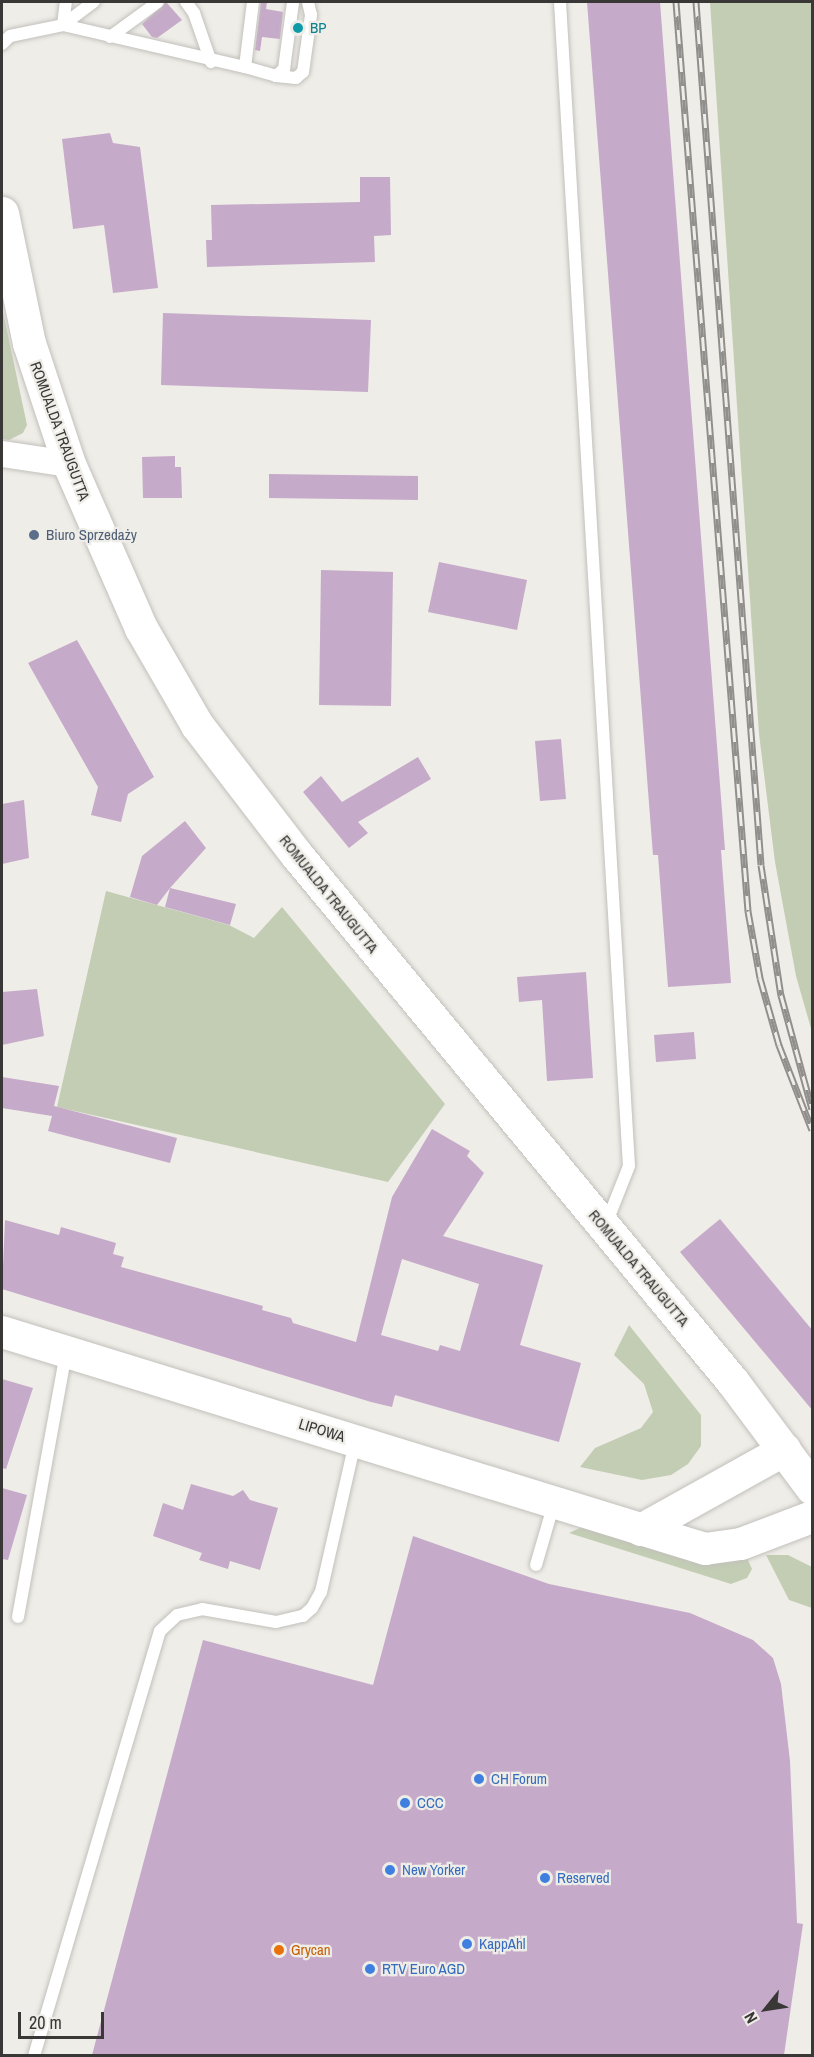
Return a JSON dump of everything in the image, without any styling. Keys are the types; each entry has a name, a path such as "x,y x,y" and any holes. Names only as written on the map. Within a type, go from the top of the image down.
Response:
{"main road":[{"name":"ROMUALDA TRAUGUTTA","path":"2,213 29,343 69,464 141,628 197,725 296,854 605,1227 813,1488"}],"street":[{"path":"2,454 69,464"},
{"name":"LIPOWA","path":"2,1332 705,1549 741,1544 813,1517"},
{"path":"641,1530 784,1450"}],"lane":[{"path":"63,25 66,2"},
{"path":"2,44 9,36 63,25 94,2"},
{"path":"110,37 158,2"},
{"path":"186,2 194,13 211,62"},
{"path":"245,66 253,2"},
{"path":"276,76 284,69 293,2"},
{"path":"63,25 211,62 245,66 276,76 296,78 303,72 311,15 308,2"},
{"path":"560,2 629,1166 605,1227"},
{"path":"18,1617 66,1352"},
{"path":"34,2055 160,1631 177,1615 202,1610 276,1622 303,1616 312,1608 321,1592 355,1440"},
{"path":"536,1565 554,1502"}],"green space":[{"path":"710,2 812,2 812,1032 796,976 775,862 759,734"},
{"path":"2,307 27,425 23,433 9,440 2,439"},
{"path":"106,891 229,925 254,938 282,907 445,1104 388,1182 57,1107"},
{"path":"629,1325 701,1415 701,1446 688,1464 671,1475 642,1480 580,1467 595,1448 641,1428 653,1412 644,1384 614,1355"},
{"path":"582,1527 747,1558 752,1569 747,1578 731,1584 569,1533"},
{"path":"766,1555 788,1555 812,1567 812,1608 789,1600"}],"building":[{"path":"166,2 182,20 157,38 152,37 142,24"},
{"path":"261,2 267,2 266,9 283,12 280,39 262,37 260,51 255,50"},
{"path":"587,2 660,2 725,850 721,850 731,983 668,987 658,855 653,855"},
{"path":"110,133 113,143 140,147 158,288 113,293 104,225 73,229 62,139"},
{"path":"360,177 390,177 391,235 374,236 375,262 207,267 206,240 212,240 211,205 360,202"},
{"path":"163,313 371,320 368,392 161,385"},
{"path":"175,456 175,467 181,467 182,498 143,498 142,457"},
{"path":"269,474 418,476 418,500 269,498"},
{"path":"439,562 527,580 517,630 428,612"},
{"path":"321,570 393,572 391,706 319,705"},
{"path":"77,640 154,777 128,794 121,822 91,815 98,787 28,663"},
{"path":"561,739 566,799 540,801 535,741"},
{"path":"418,757 431,779 358,822 368,833 349,848 303,792 321,776 342,802"},
{"path":"24,800 29,858 2,864 2,804"},
{"path":"185,821 206,848 157,905 130,897 142,856"},
{"path":"170,888 236,904 230,925 165,907"},
{"path":"586,972 593,1078 547,1081 542,1000 519,1002 517,977"},
{"path":"37,989 44,1036 2,1045 2,992"},
{"path":"694,1032 696,1059 656,1062 654,1035"},
{"path":"2,1077 59,1086 54,1106 177,1138 170,1163 48,1131 52,1116 2,1108"},
{"path":"432,1129 470,1151 467,1156 484,1173 443,1236 543,1265 520,1345 581,1363 559,1442 395,1395 392,1407 371,1402 2,1289 5,1220 59,1235 61,1227 116,1243 113,1254 124,1257 121,1267 263,1306 262,1310 291,1318 293,1323 356,1342 392,1197","holes":["402,1259 479,1284 460,1351 440,1345 438,1351 381,1335"]},
{"path":"720,1219 813,1331 813,1411 680,1252"},
{"path":"2,1379 33,1388 6,1469 2,1468"},
{"path":"191,1484 233,1496 243,1490 250,1500 278,1508 260,1570 230,1561 228,1569 199,1560 202,1553 153,1536 163,1503 183,1510"},
{"path":"2,1488 27,1495 8,1560 2,1559"},
{"name":"CH Forum","path":"413,1536 549,1584 690,1613 753,1640 773,1658 781,1684 790,1761 797,1923 803,1924 784,2055 92,2055 203,1640 373,1685"}],"railway":[{"path":"676,2 748,911 760,978 779,1045 812,1130"},
{"path":"696,2 761,865 781,995 812,1109"}],"place":[{"name":"BP","path":"298,28"},
{"name":"Biuro Sprzedaży","path":"34,535"},
{"name":"CH Forum","path":"479,1779"},
{"name":"CCC","path":"405,1803"},
{"name":"New Yorker","path":"390,1870"},
{"name":"Reserved","path":"545,1878"},
{"name":"KappAhl","path":"467,1944"},
{"name":"Grycan","path":"279,1950"},
{"name":"RTV Euro AGD","path":"370,1969"}]}
